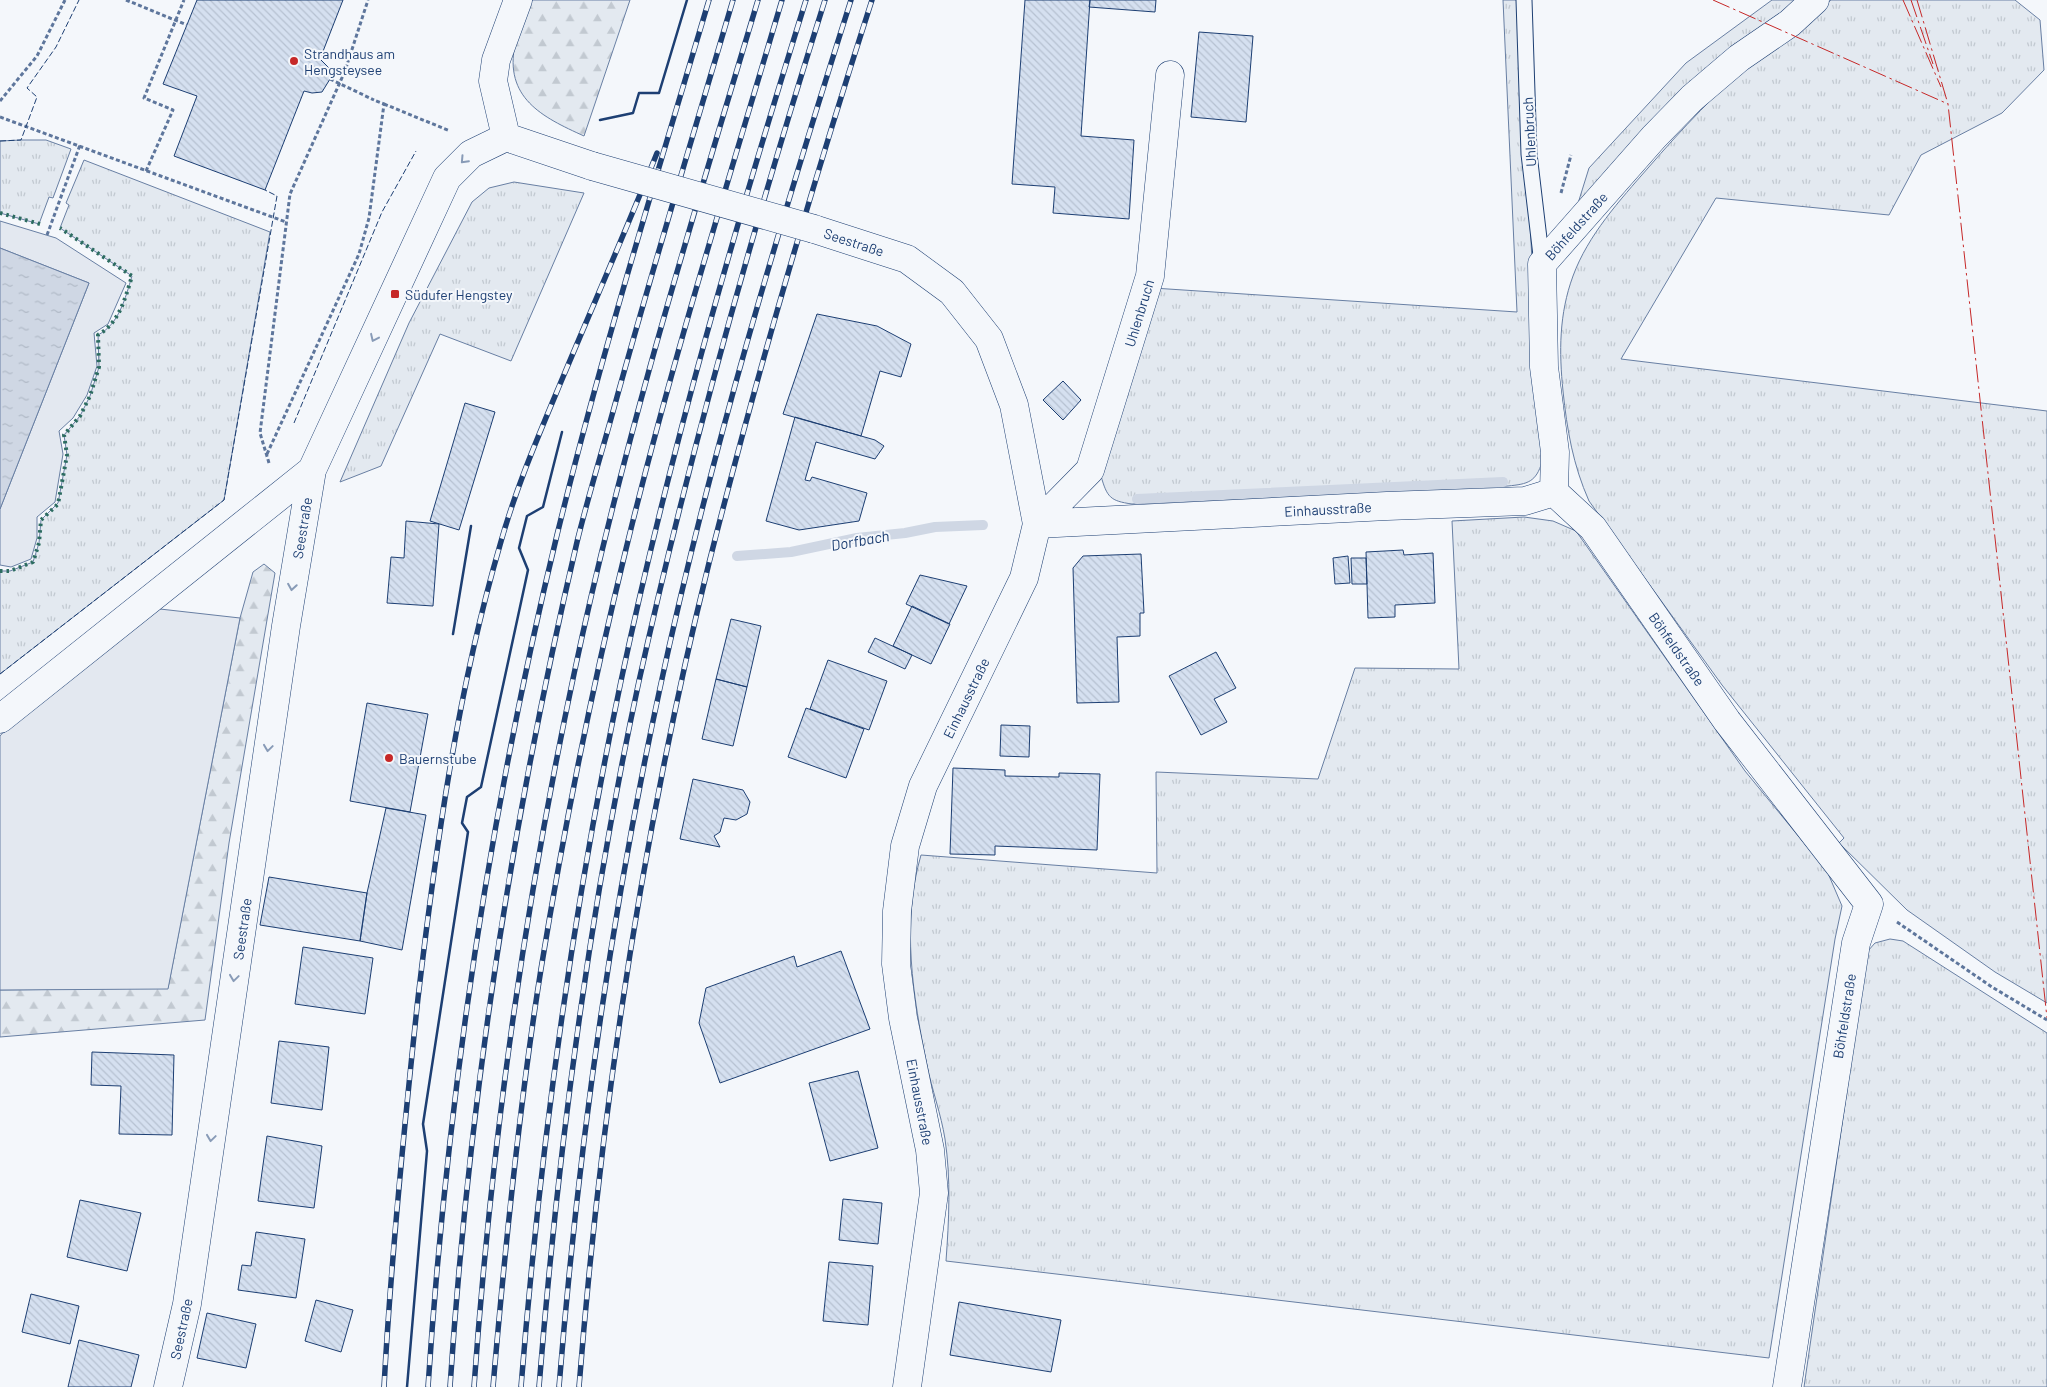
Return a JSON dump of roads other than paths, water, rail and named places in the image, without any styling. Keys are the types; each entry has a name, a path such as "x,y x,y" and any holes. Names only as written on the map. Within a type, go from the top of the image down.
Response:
{"street":[{"path":"506,137 493,81 496,60 518,0"},
{"name":"Böhfeldstraße","path":"1787,1387 1856,943 1869,904 1727,720 1593,528 1554,492 1555,452 1544,367 1542,264 1654,137 1692,98 1740,58 1790,23 1815,0"},
{"name":"Uhlenbruch","path":"1037,524 1090,470 1150,276 1170,75"},
{"name":"Seestraße","path":"168,1387 187,1304 286,626 312,470 447,178 471,154 506,137 592,166 814,229 907,259 952,292 989,339 1014,406 1037,524"},
{"name":"Seestraße","path":"0,719 312,470"},
{"name":"Einhausstraße","path":"908,1387 934,1193 930,1150 903,1018 896,964 897,911 905,846 923,786 1024,578 1037,524 1387,506 1525,501 1554,492"}],"lane":[{"name":"Uhlenbruch","path":"1524,0 1529,154 1542,264"}],"water":[{"path":"0,248 89,283 0,509"}],"waterway":[{"path":"1137,499 1503,482"},
{"name":"Dorfbach","path":"737,556 791,552 857,538 905,533 935,527 983,525"}],"railway":[{"path":"428,1387 436,1279 459,1065 491,852 511,746 557,535 592,400 709,0"},
{"path":"450,1387 458,1280 481,1067 513,857 553,647 577,542 592,487 645,297 733,0"},
{"path":"474,1387 490,1207 512,1029 540,851 574,674 593,589 636,419 683,251 758,0"},
{"path":"493,1387 513,1177 533,1021 559,863 579,758 643,480 701,273 782,0"},
{"path":"521,1387 538,1209 560,1033 587,856 621,681 661,509 706,338 754,169 806,0"},
{"path":"539,1387 556,1209 577,1032 590,944 621,768 659,595 724,338 825,0"},
{"path":"559,1387 576,1211 598,1036 626,862 660,688 723,428 772,256 851,0"},
{"path":"579,1387 599,1179 627,972 644,869 685,665 727,492 766,350 828,140 872,0"},
{"path":"384,1387 398,1192 418,998 432,884 450,770 472,657 506,523 521,481 657,153"}],"place":[{"name":"Strandhaus am Hengsteysee","path":"294,61"},
{"name":"Südufer Hengstey","path":"395,294"},
{"name":"Bauernstube","path":"389,758"}]}
